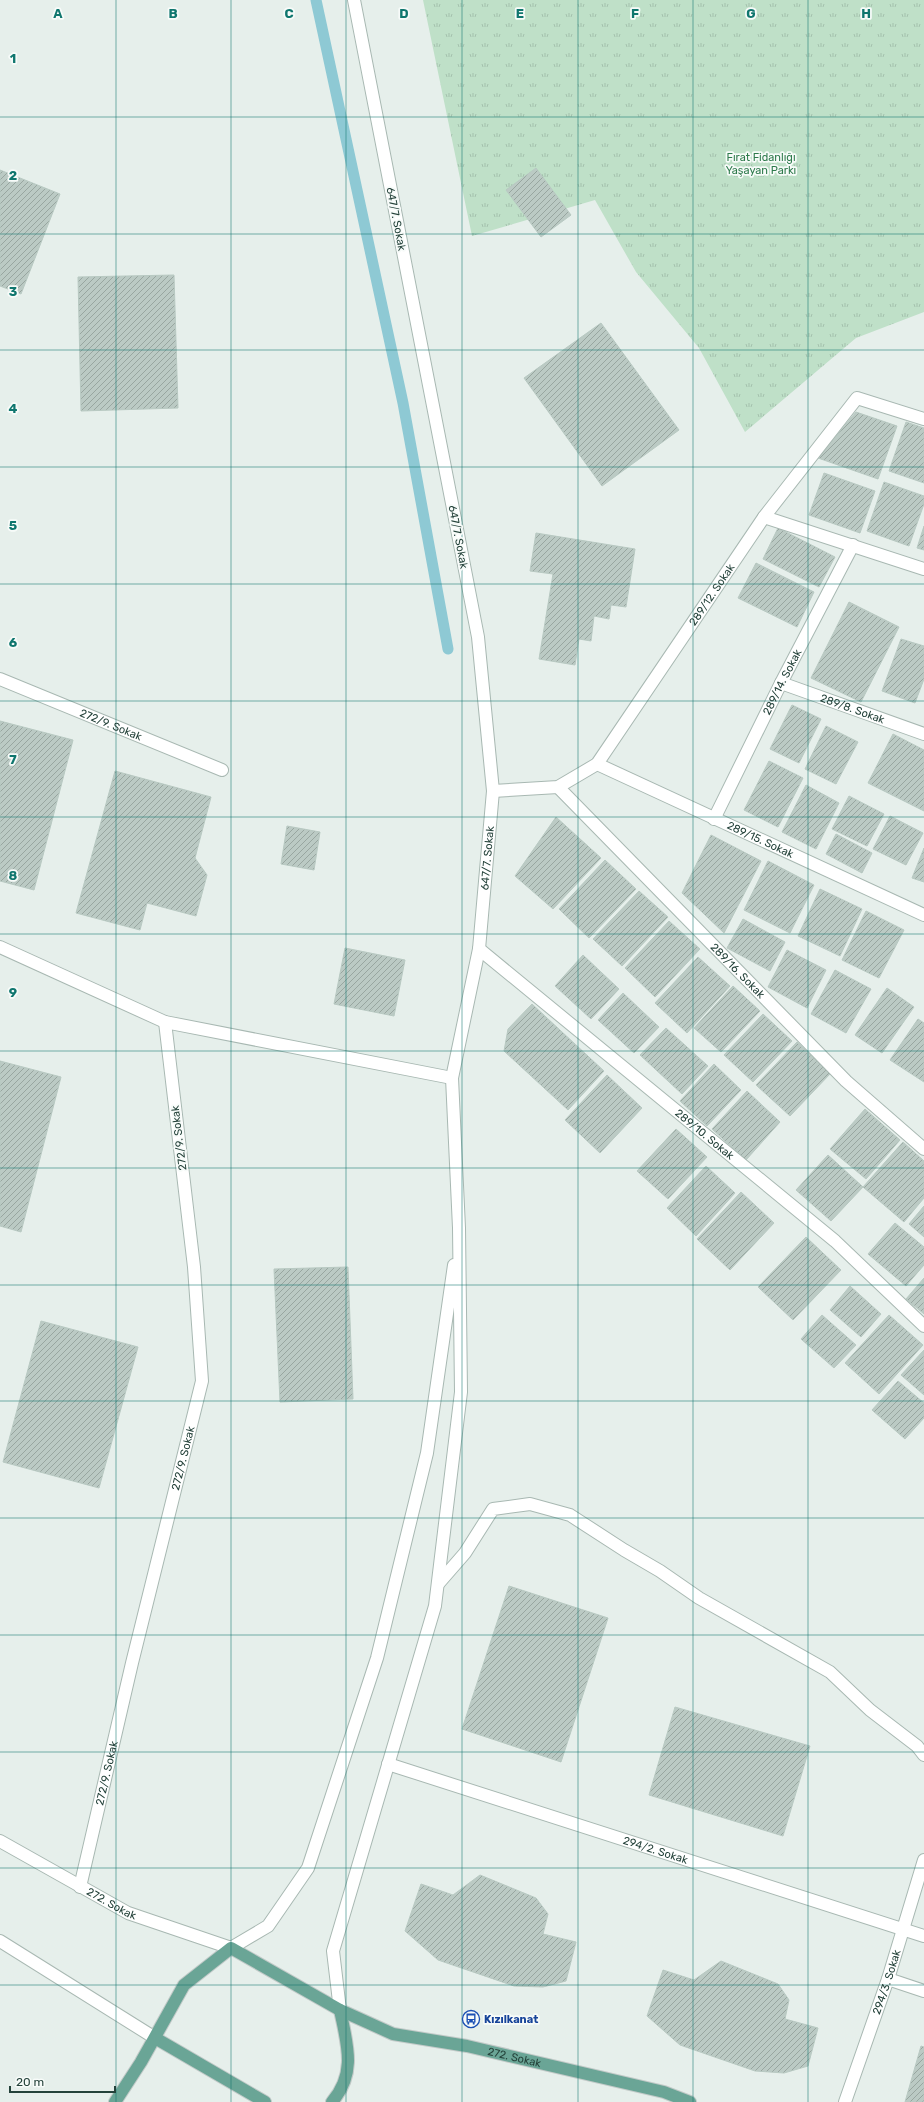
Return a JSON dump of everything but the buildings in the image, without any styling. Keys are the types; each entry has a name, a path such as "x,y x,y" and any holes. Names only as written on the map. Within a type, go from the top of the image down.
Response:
{"main road":[{"name":"272. Sokak","path":"231,1948 340,2010 393,2034 482,2050 664,2092 690,2102"},
{"path":"114,2102 141,2062 184,1985 231,1948"},
{"path":"332,2102 342,2090 349,2056 340,2010"},
{"path":"155,2038 265,2102"}],"street":[{"name":"647/7. Sokak","path":"354,0 478,637 493,792 479,949 452,1078 459,1228"},
{"name":"289/12. Sokak","path":"493,792 558,787 596,764 764,517 856,398 924,419"},
{"path":"764,517 924,569"},
{"name":"289/14. Sokak","path":"714,820 781,682 853,545"},
{"name":"272/9. Sokak","path":"0,679 222,770"},
{"name":"289/8. Sokak","path":"781,682 924,734"},
{"name":"289/15. Sokak","path":"596,764 714,820 924,915"},
{"name":"289/16. Sokak","path":"558,787 846,1081 924,1149"},
{"path":"0,947 165,1022 452,1078"},
{"name":"289/10. Sokak","path":"479,949 835,1241 924,1326"},
{"name":"272/9. Sokak","path":"80,1887 132,1664 202,1381 194,1267 165,1022"},
{"path":"340,2010 333,1951 435,1606 461,1392 459,1228"},
{"path":"231,1948 268,1926 308,1868 377,1658 426,1453 459,1228"},
{"path":"438,1584 465,1553 493,1509 530,1504 570,1515 660,1571 699,1598 830,1672 870,1710 917,1746 924,1755"},
{"name":"294/2. Sokak","path":"388,1764 924,1936"},
{"name":"272. Sokak","path":"0,1841 128,1913 231,1948"},
{"name":"294/3. Sokak","path":"845,2102 888,1979 924,1860"},
{"path":"0,1941 155,2038"},
{"path":"888,1979 924,1991"}],"green space":[{"name":"Fırat Fidanlığı Yaşayan Parkı","path":"423,0 924,0 924,312 856,338 745,432 699,348 636,272 595,200 472,236"}],"waterway":[{"path":"316,0 403,403 448,649"}],"place":[{"name":"Kızılkanat","path":"471,2019"}]}
